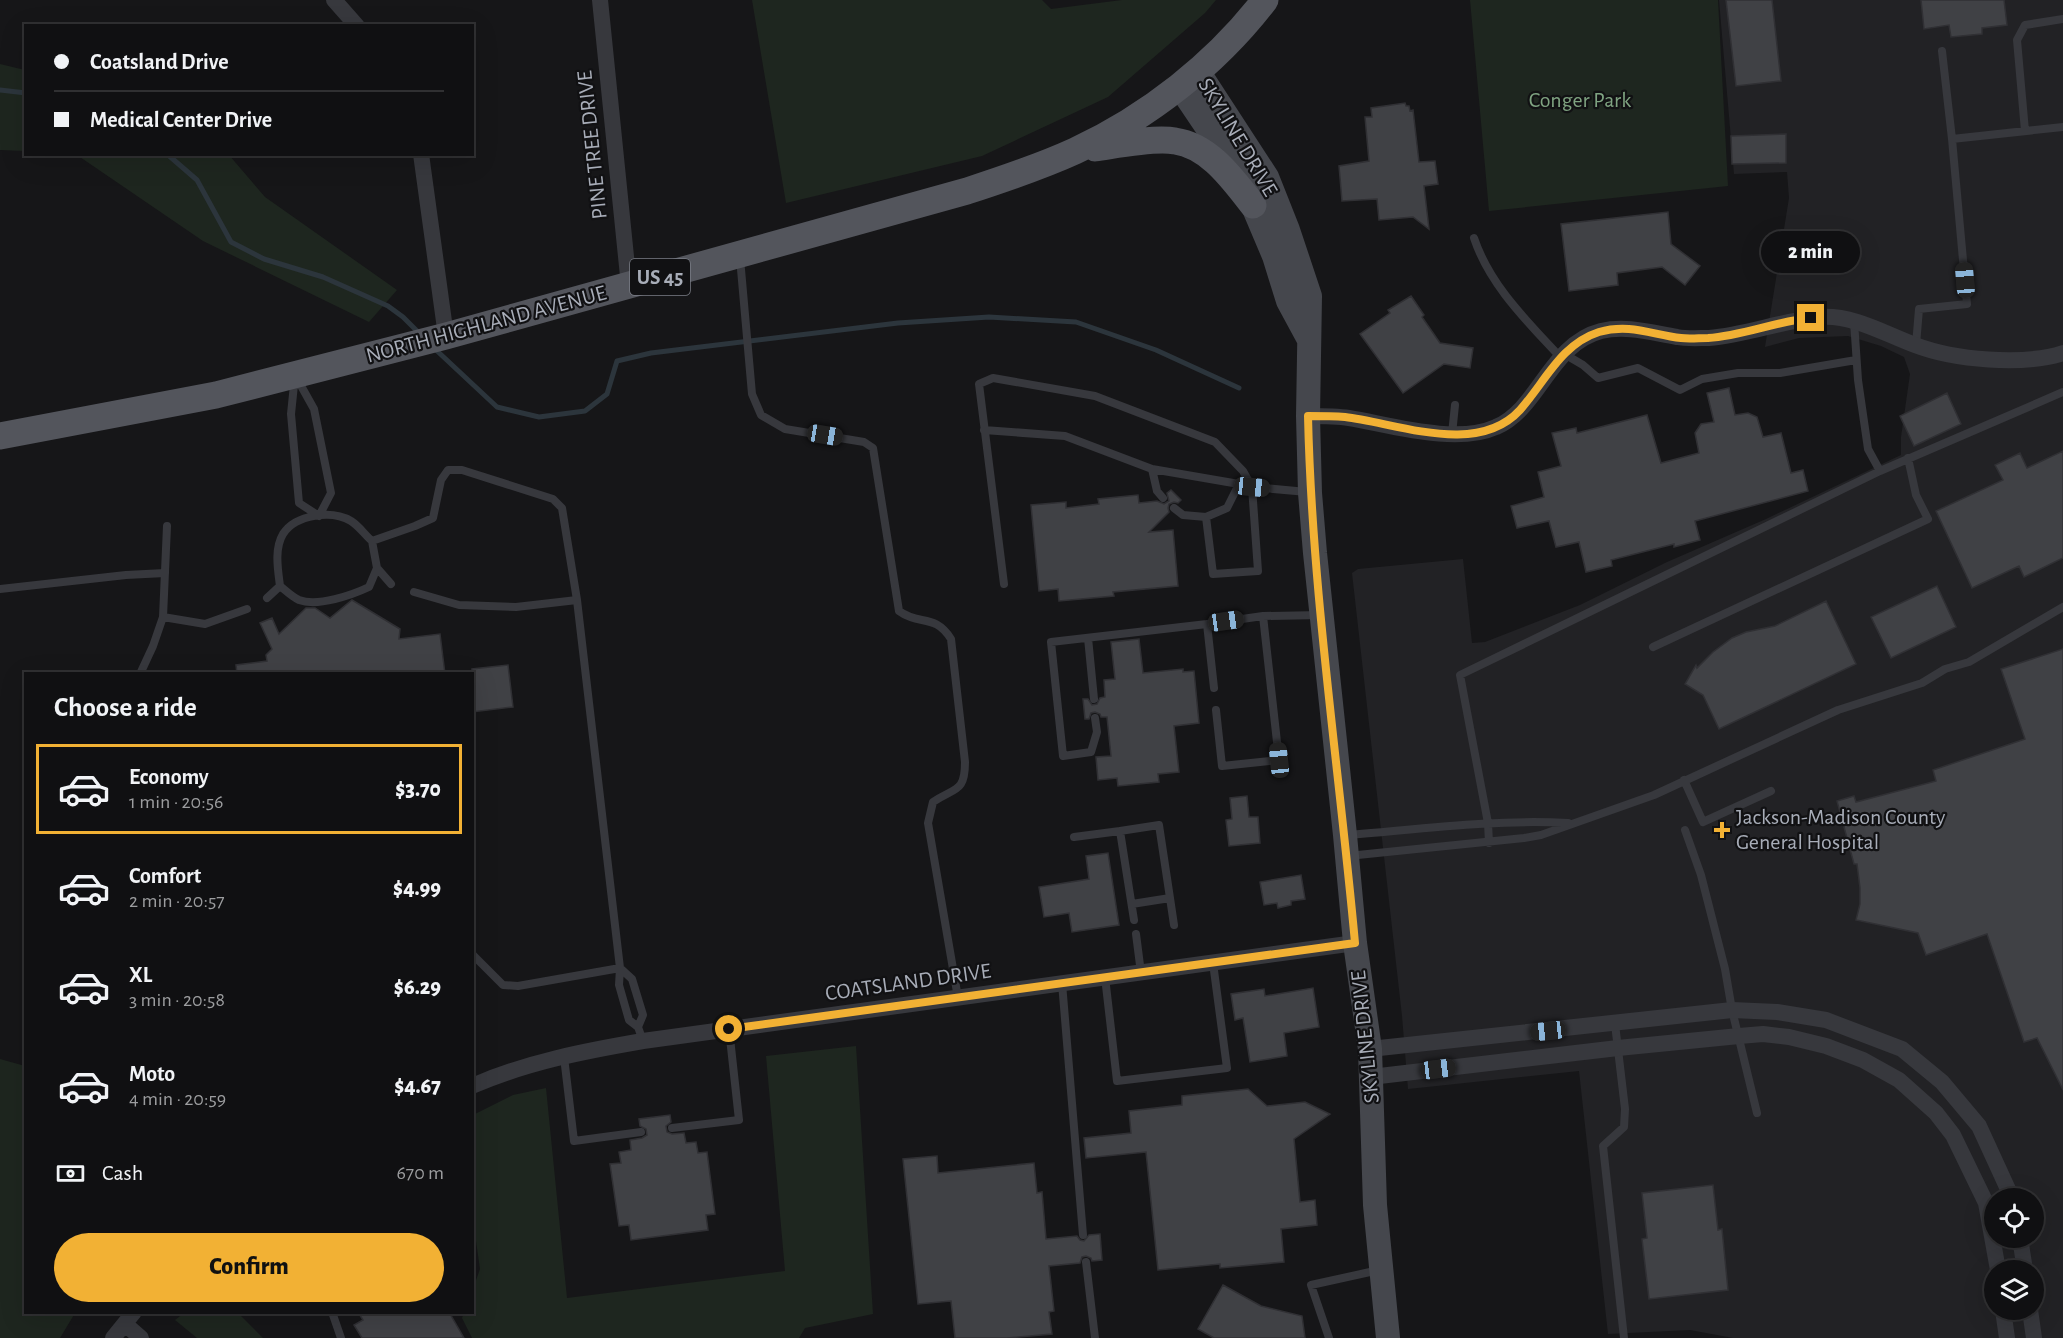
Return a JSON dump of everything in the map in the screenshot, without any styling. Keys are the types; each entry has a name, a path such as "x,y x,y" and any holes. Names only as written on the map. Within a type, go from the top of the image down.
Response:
{"main road":[{"name":"NORTH HIGHLAND AVENUE","path":"0,436 216,395 295,375 629,286 967,191 1027,171 1076,151 1156,105 1188,78 1265,0"},
{"path":"1076,151 1136,142 1174,140 1195,148 1222,167 1253,205"}],"street":[{"path":"334,0 355,24"},
{"name":"PINE TREE DRIVE","path":"600,0 629,286"},
{"name":"SKYLINE DRIVE","path":"1188,78 1241,178 1274,256 1288,301 1310,343"},
{"name":"SKYLINE DRIVE","path":"1188,78 1267,177 1310,296 1308,354 1310,493 1355,943 1370,1049 1376,1205 1388,1338"},
{"path":"422,156 446,336"},
{"path":"1308,416 1346,417 1436,434 1465,434 1497,427 1518,412 1556,361 1582,339 1602,331 1626,329 1651,331 1679,338 1709,338 1732,335 1798,319 1824,317 1854,321 1916,345 1966,357 2017,360 2063,353"},
{"name":"COATSLAND DRIVE","path":"474,1085 536,1064 640,1034 729,1029 1355,943"},
{"path":"1370,1049 1732,1010 1777,1012 1826,1020 1902,1049 1942,1082 1979,1126 2007,1188"},
{"path":"1371,1077 1618,1048 1763,1034 1789,1037 1826,1046 1863,1060 1899,1080 1936,1113 1953,1135 1986,1203 1996,1260"},
{"path":"113,1338 130,1318 141,1338"},
{"path":"2004,1320 2007,1338"},
{"path":"2031,1320 2034,1338"}],"lane":[{"path":"2025,131 2017,40 2025,25 2063,19"},
{"path":"1916,345 1919,309 1967,304 1942,51"},
{"path":"1952,139 2063,127"},
{"path":"1474,238 1480,256 1511,304 1563,356 1583,365 1598,378 1638,368 1680,390 1702,379 1738,373 1780,373 1856,360"},
{"path":"740,254 752,394 761,414 785,429 864,442 873,448 899,611 906,617 944,627 951,639 965,779 959,787 933,802 928,823 958,998"},
{"path":"1854,321 1856,360 1868,449 1880,471"},
{"path":"295,375 291,414 299,503 319,516"},
{"path":"295,375 314,409 331,493 319,516"},
{"path":"1004,584 979,384 993,378 1095,396 1215,442 1244,471 1252,487 1258,571 1213,574 1206,517"},
{"path":"1489,843 1488,823 1460,675 1880,471 2063,392"},
{"path":"1452,434 1455,405"},
{"path":"984,430 1065,436 1152,469 1252,487 1310,493"},
{"path":"1653,647 1928,519 1916,495 1908,458"},
{"path":"1152,469 1157,491 1163,498"},
{"path":"372,541 433,518 441,480 448,470 462,470 553,499 562,508 577,600 620,968 619,985 629,1020 640,1034"},
{"path":"1174,508 1183,515 1206,517 1227,507 1239,484"},
{"path":"280,586 278,556 283,534 300,520 335,514 353,522 372,541 378,568 391,584"},
{"path":"141,672 153,646 162,617 167,526"},
{"path":"280,586 300,600 323,601 349,596 369,587 378,568"},
{"path":"0,589 165,573"},
{"path":"267,598 280,586"},
{"path":"414,592 459,604 482,606 516,607 577,600"},
{"path":"1347,846 1489,843 1541,835 1654,795 1838,710 1922,683 1945,669 1969,662 2063,608"},
{"path":"162,617 205,624 247,609"},
{"path":"1095,718 1097,732 1091,752 1063,756 1051,642 1263,616 1321,615"},
{"path":"1216,710 1222,766 1279,760 1263,616"},
{"path":"1207,624 1214,688"},
{"path":"1088,638 1094,699"},
{"path":"1684,780 1703,822 1771,791"},
{"path":"1347,846 1488,823 1542,821 1572,823"},
{"path":"1074,837 1159,825 1174,925"},
{"path":"1685,830 1701,875 1725,969 1732,1010 1757,1113"},
{"path":"1120,831 1134,920"},
{"path":"1132,904 1170,898"},
{"path":"1136,934 1141,973"},
{"path":"474,956 503,984 518,986 620,968"},
{"path":"1105,977 1117,1081 1227,1068 1212,963"},
{"path":"620,968 632,979 638,997 643,1015 640,1034"},
{"path":"1062,983 1083,1235"},
{"path":"1615,1024 1625,1109 1624,1127 1603,1146 1624,1338"},
{"path":"672,1128 739,1120 729,1029"},
{"path":"564,1056 574,1141 641,1132"},
{"path":"1086,1262 1095,1338"},
{"path":"1329,1338 1311,1285 1383,1269"},
{"path":"333,1314 341,1338"}],"shaded area":[{"name":"Jackson-Madison County General Hospital","path":"1719,0 2063,0 2063,1338 1733,1338 1690,1330 1608,1334 1579,1071 1408,1089 1402,1016 1352,573 1358,569 1463,559 1472,643 1485,642 1580,605 1667,562 1766,519 1901,455 1901,437 1910,374 1904,357 1881,346 1848,336 1799,338 1765,347 1789,198 1787,172 1734,174"}],"green space":[{"path":"752,0 1042,0 1051,9 1122,0 1216,0 1205,13 1108,97 982,156 786,203"},
{"name":"Conger Park","path":"1470,0 1718,0 1728,186 1489,211"},
{"path":"0,64 24,70 24,151 0,150"},
{"path":"78,156 230,156 265,197 397,290 369,322 203,241"},
{"path":"856,1046 873,1314 805,1328 799,1338 472,1338 462,1318 464,1314 474,1314 474,1286 480,1269 474,1227 474,1114 513,1095 546,1088 567,1298 785,1271 766,1056"},
{"path":"0,1059 24,1066 24,1314 74,1314 60,1338 0,1338"},
{"path":"183,1314 239,1314 263,1338 197,1338 175,1320"}],"building":[{"path":"1726,0 1772,0 1781,81 1736,86"},
{"path":"1921,0 2004,0 2007,25 1982,28 1982,34 1951,37 1949,25 1924,29"},
{"path":"1405,103 1409,106 1410,111 1413,110 1419,162 1435,161 1438,184 1424,186 1429,229 1413,217 1379,220 1377,199 1342,201 1339,166 1369,161 1365,117 1372,117 1371,108"},
{"path":"1786,134 1786,163 1732,164 1731,136"},
{"path":"1668,212 1671,244 1700,266 1685,285 1662,267 1617,273 1618,285 1569,291 1561,224"},
{"path":"1411,296 1440,343 1473,348 1470,368 1444,364 1403,393 1360,334 1390,313 1388,310"},
{"path":"1729,388 1735,415 1748,413 1757,417 1763,437 1781,433 1791,473 1803,470 1808,491 1695,521 1700,540 1611,560 1612,566 1586,572 1579,542 1556,547 1549,521 1517,528 1511,506 1544,497 1538,472 1561,466 1552,433 1576,428 1577,433 1647,415 1661,463 1699,453 1695,433 1701,424 1714,422 1707,393"},
{"path":"1947,393 1961,424 1914,446 1900,416"},
{"path":"2063,451 2063,558 2024,577 2019,566 1972,588 1936,511 2003,480 1995,465 2020,453 2027,468"},
{"path":"1171,490 1181,500 1178,503 1169,504 1169,512 1149,532 1173,530 1178,586 1113,592 1114,596 1059,601 1058,589 1039,591 1031,505 1066,502 1066,508 1099,504 1098,499 1138,495 1139,503 1157,501 1164,504 1169,501 1167,493"},
{"path":"1937,586 1956,627 1891,658 1871,617"},
{"path":"352,600 400,629 399,639 440,634 445,672 237,672 236,665 267,661 266,655 272,649 260,623 272,618 279,634 306,608 315,608 330,618"},
{"path":"1826,601 1856,664 1719,729 1703,695 1685,684 1696,665 1697,668 1732,638 1746,632 1775,626"},
{"path":"1139,639 1143,673 1183,669 1183,672 1194,671 1199,723 1174,726 1179,772 1158,774 1159,782 1118,786 1117,778 1098,780 1096,757 1111,756 1107,717 1101,717 1095,712 1091,713 1089,719 1085,719 1083,699 1088,699 1092,705 1097,704 1100,698 1105,697 1104,680 1115,679 1111,642"},
{"path":"2063,649 2063,1090 2037,1038 2024,1042 1987,934 1926,955 1918,933 1856,920 1860,904 1857,864 1854,864 1837,801 1854,796 1856,802 1936,781 1933,770 2025,739 2001,669"},
{"path":"508,665 513,707 474,712 474,672 472,669"},
{"path":"1247,796 1249,817 1258,817 1260,843 1229,846 1226,820 1232,819 1230,798"},
{"path":"1108,853 1119,925 1072,932 1069,913 1044,917 1039,887 1089,879 1086,856"},
{"path":"1301,875 1305,899 1291,901 1291,905 1278,908 1277,903 1264,905 1260,882"},
{"path":"1313,988 1319,1027 1284,1033 1287,1056 1250,1062 1243,1018 1235,1020 1231,994 1264,989 1265,996"},
{"path":"1248,1089 1267,1106 1305,1102 1330,1114 1294,1139 1300,1202 1315,1200 1317,1225 1281,1229 1284,1262 1220,1268 1220,1264 1158,1270 1146,1152 1086,1158 1084,1138 1131,1133 1129,1111 1182,1105 1182,1096"},
{"path":"670,1115 671,1122 666,1126 667,1132 684,1133 686,1143 696,1142 698,1153 707,1152 715,1214 706,1215 708,1230 631,1240 629,1225 619,1226 610,1164 621,1163 619,1152 631,1150 630,1140 647,1135 646,1129 640,1126 639,1119"},
{"path":"937,1156 938,1173 1034,1163 1037,1193 1042,1192 1046,1239 1077,1236 1084,1241 1089,1235 1100,1234 1102,1260 1092,1261 1086,1256 1082,1257 1080,1263 1049,1266 1054,1311 1049,1312 1052,1334 1007,1338 955,1338 951,1301 918,1304 903,1159"},
{"path":"1713,1185 1718,1230 1722,1229 1728,1290 1649,1299 1642,1239 1647,1238 1642,1193"},
{"path":"1223,1285 1261,1306 1302,1316 1305,1338 1214,1338 1198,1329"},
{"path":"359,1314 450,1314 464,1338 362,1338 354,1325 363,1320"}],"waterway":[{"path":"0,90 24,93"},
{"path":"169,156 197,180 231,242 264,259 323,277 388,306 420,334"},
{"path":"435,349 497,407 539,417 585,411 607,394 617,361 651,353 898,323 989,317 1076,322 1156,350 1239,388"}],"place":[{"name":"Jackson-Madison County General Hospital","path":"1722,830"}],"route":[{"path":"729,1029 1355,943 1346,835 1315,553 1310,493 1308,416 1346,417 1436,434 1465,434 1497,427 1518,412 1556,361 1582,339 1602,331 1626,329 1651,331 1679,338 1709,338 1811,318"}]}
